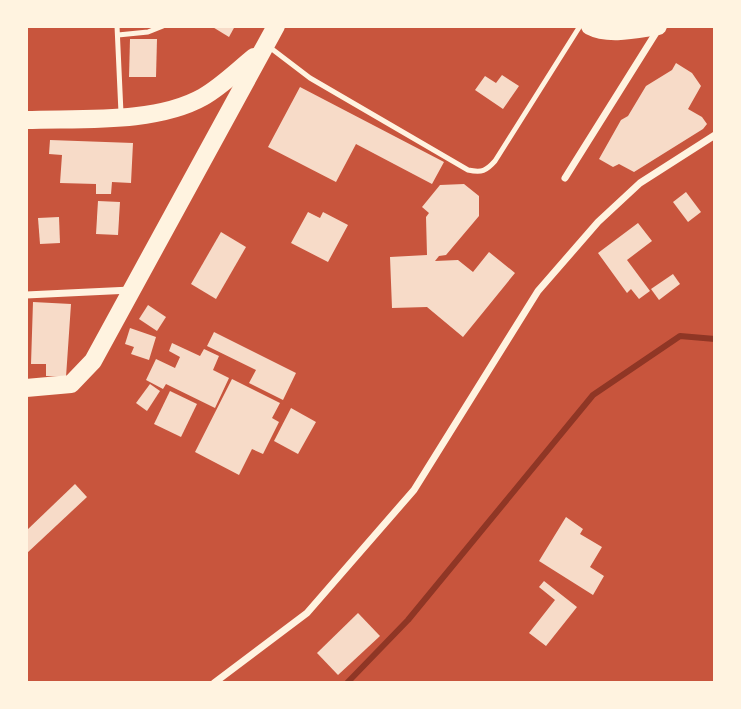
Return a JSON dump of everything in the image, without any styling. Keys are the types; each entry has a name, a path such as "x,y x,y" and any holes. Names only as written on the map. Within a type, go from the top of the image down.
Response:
{"main road":[{"path":"26,388 71,384 93,361 276,26"},
{"path":"593,27 624,31 659,26"},
{"path":"26,120 121,117 175,109 204,97 264,47"}],"street":[{"path":"565,178 659,26"},
{"path":"214,683 307,613 414,490 538,291 597,222 640,183 715,135"},
{"path":"26,295 132,290"}],"lane":[{"path":"117,26 121,117"},
{"path":"118,35 148,32 163,26"},
{"path":"264,47 310,78 468,170 479,172 486,170 495,161 593,27"}],"building":[{"path":"211,26 235,26 229,37"},
{"path":"130,39 157,39 156,77 129,77"},
{"path":"676,63 692,73 701,86 688,109 702,117 707,124 703,129 634,172 619,164 613,167 599,159 621,120 628,116 646,86 672,70"},
{"path":"502,75 519,86 503,109 475,90 485,76 496,83"},
{"path":"300,87 444,162 432,184 356,144 336,182 268,147"},
{"path":"50,140 133,143 131,183 112,182 111,194 96,194 96,184 60,183 62,155 49,154"},
{"path":"464,184 479,196 479,216 446,255 439,256 435,261 458,260 473,272 489,252 515,273 463,337 427,307 392,308 390,257 427,255 426,217 429,213 422,207 440,185"},
{"path":"686,192 701,212 688,222 673,202"},
{"path":"98,201 120,202 118,235 96,234"},
{"path":"308,212 320,218 323,212 348,225 328,262 291,243"},
{"path":"59,217 60,243 40,244 38,218"},
{"path":"638,223 652,241 627,260 650,291 639,299 631,289 627,293 598,253"},
{"path":"221,232 246,247 216,299 191,284"},
{"path":"673,274 680,284 659,300 651,289"},
{"path":"33,302 71,304 66,377 46,376 46,364 31,364"},
{"path":"148,305 166,317 157,331 139,319"},
{"path":"130,328 156,337 149,360 131,354 134,347 125,344"},
{"path":"214,332 296,373 283,400 249,383 256,370 207,346"},
{"path":"172,343 200,356 204,349 219,356 213,370 229,378 215,408 166,384 163,389 146,380 156,359 175,368 180,357 169,351"},
{"path":"232,379 280,403 272,418 279,422 263,454 252,449 239,475 195,452"},
{"path":"150,384 160,391 147,411 136,403"},
{"path":"170,391 197,404 181,437 154,424"},
{"path":"291,408 316,422 298,454 274,441"},
{"path":"75,484 87,497 26,554 26,531"},
{"path":"566,517 583,529 580,534 602,547 590,567 604,576 593,595 539,561"},
{"path":"544,581 577,607 546,646 529,633 555,600 539,587"},
{"path":"358,613 380,636 338,675 317,653"}],"waterway":[{"path":"347,683 408,620 593,395 680,336 715,339"}]}
